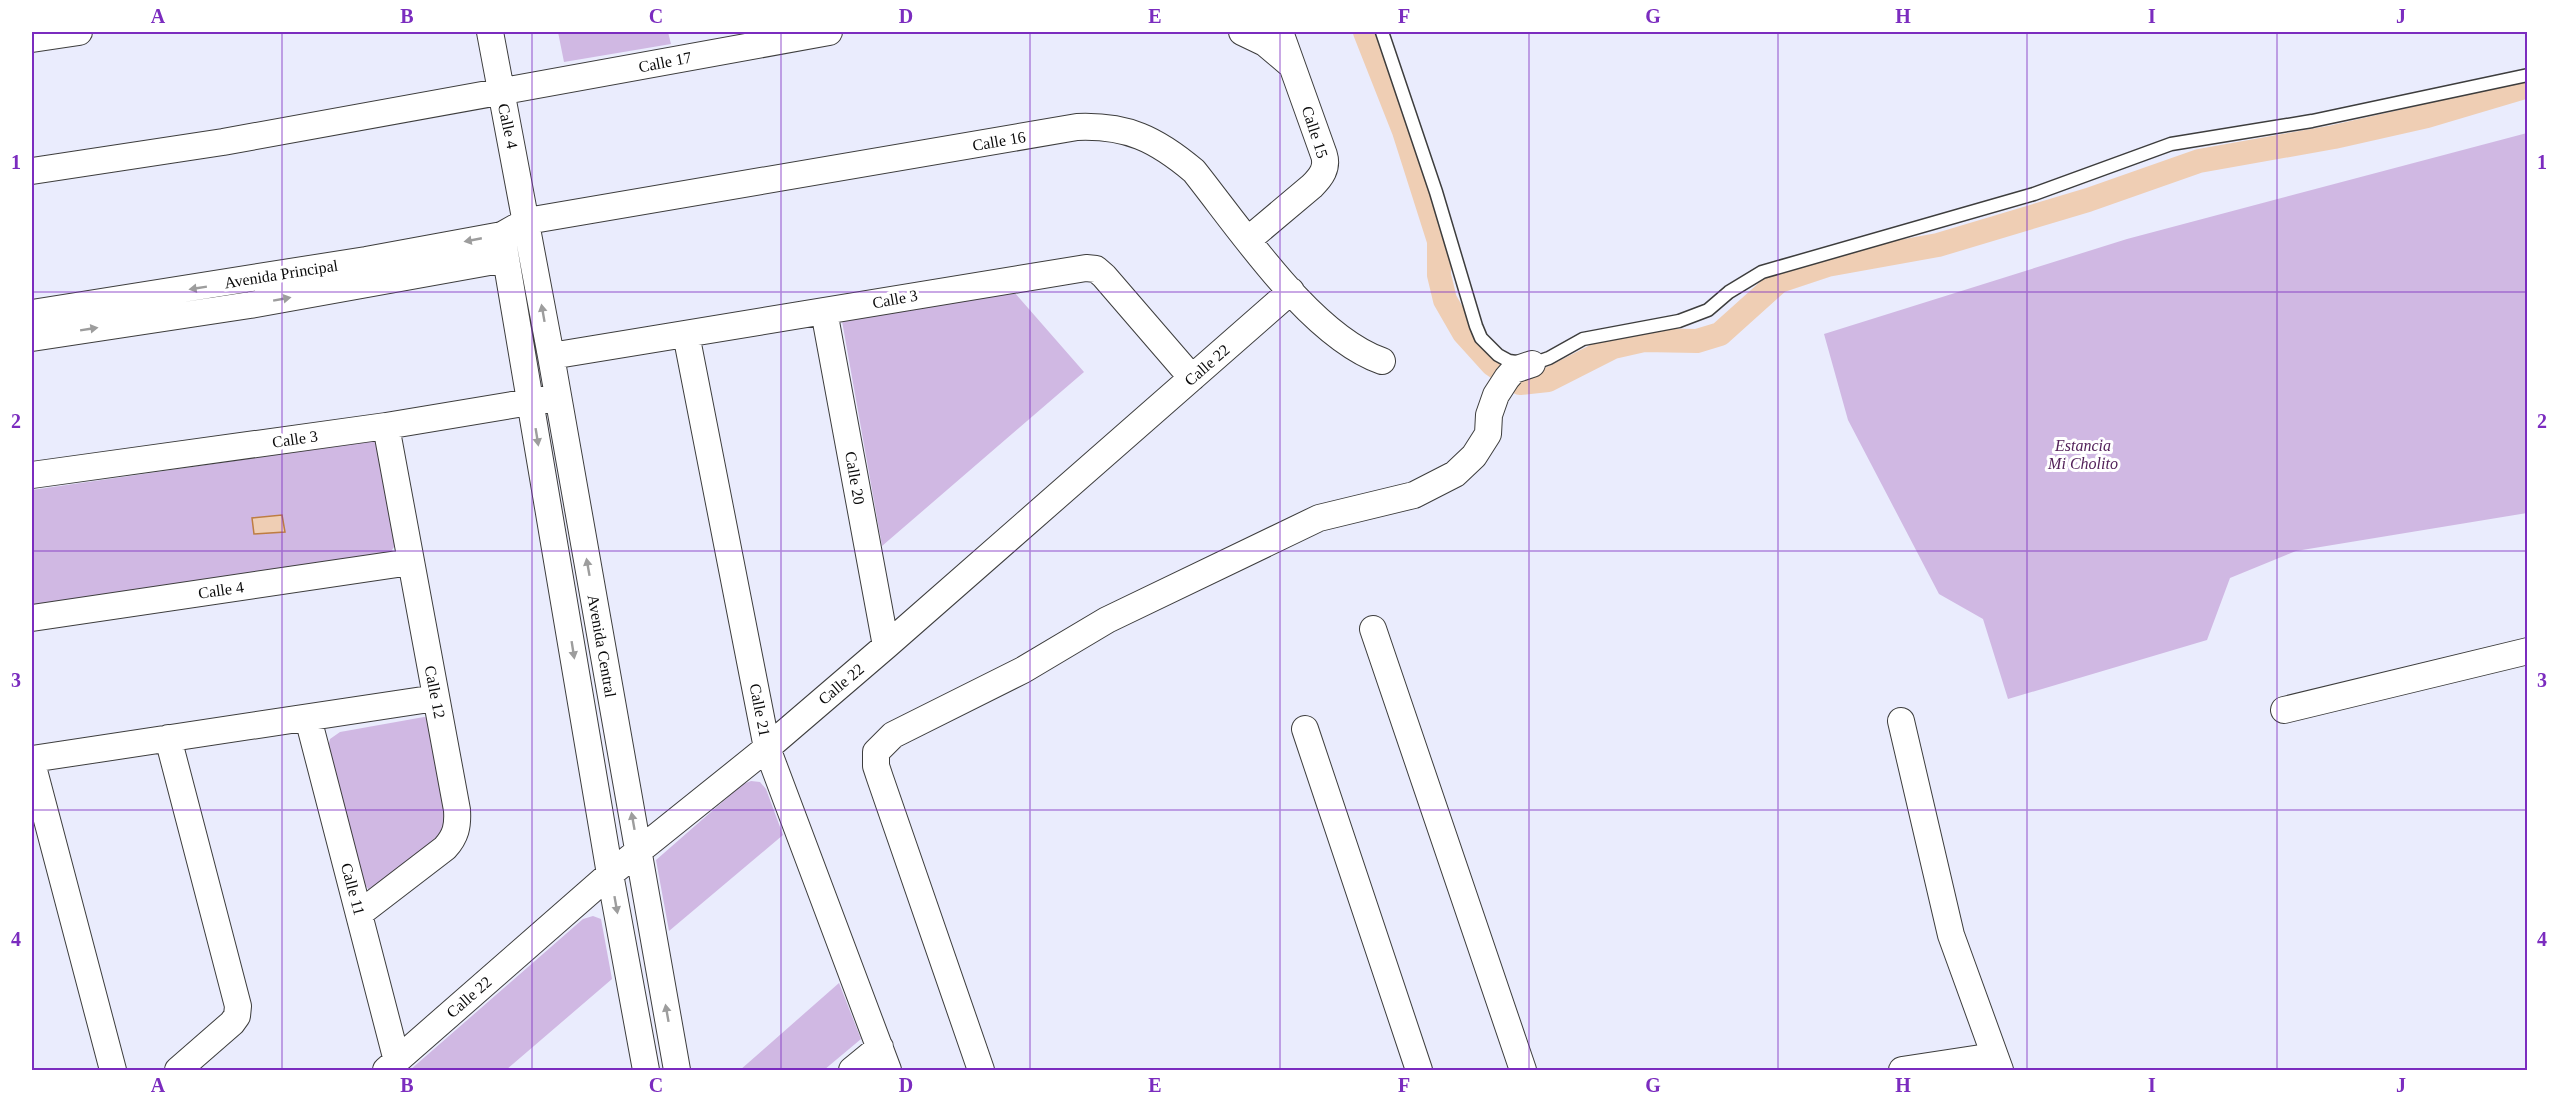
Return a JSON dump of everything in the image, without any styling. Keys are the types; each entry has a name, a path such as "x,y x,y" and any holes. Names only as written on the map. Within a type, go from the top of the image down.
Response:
{"street":[{"path":"32,39 79,32"},
{"name":"Calle 4","path":"490,32 527,221"},
{"name":"Calle 17","path":"32,171 223,142 829,32"},
{"path":"1242,32 1273,49 1293,67"},
{"name":"Calle 15","path":"1249,239 1312,186 1320,178 1325,167 1324,155 1280,32"},
{"name":"Calle 16","path":"527,221 1077,127 1103,127 1129,131 1169,150 1194,171 1291,291 1343,341 1361,353 1382,361"},
{"name":"Avenida Principal","path":"32,338 250,304 504,247 527,221"},
{"name":"Avenida Central","path":"527,221 677,1071"},
{"name":"Avenida Principal","path":"32,313 354,262 504,247"},
{"name":"Avenida Central","path":"504,247 610,874 646,1071"},
{"name":"Calle 3","path":"551,356 1079,267 1096,269 1192,378"},
{"name":"Calle 22","path":"391,1066 610,874 767,748 886,646 1291,291"},
{"name":"Calle 20","path":"824,311 886,646"},
{"name":"Calle 21","path":"686,334 767,748 884,1059"},
{"path":"981,1071 876,766 876,752 893,735 1023,670 1107,620 1179,583 1319,518 1414,495 1455,474 1474,456 1488,434 1492,405 1518,371"},
{"name":"Calle 3","path":"32,475 386,426 559,398"},
{"name":"Calle 12","path":"359,914 445,848 456,833 457,810 386,426"},
{"name":"Calle 4","path":"32,618 411,562"},
{"path":"1373,629 1523,1071"},
{"path":"2284,710 2528,651"},
{"path":"113,1071 32,761 436,698"},
{"name":"Calle 11","path":"308,718 359,914 391,1066"},
{"path":"1901,721 1951,935 1997,1063 1902,1071"},
{"path":"1305,729 1419,1071"},
{"path":"168,738 237,1006 237,1016 232,1023 178,1071"},
{"path":"852,1071 884,1059"}],"lane":[{"path":"1382,32 1436,192 1476,326 1481,338 1518,371 1583,339 1679,321 1694,316 1708,310 1729,292 1762,272 2034,194 2171,144 2312,121 2528,75"}],"green space":[{"path":"558,32 668,32 671,44 564,62"},
{"name":"Estancia Mi Cholito","path":"2527,133 2527,513 2296,551 2230,578 2207,640 2008,699 1983,619 1939,594 1848,420 1824,334 2127,239"},
{"path":"1014,292 1084,372 882,546 842,321"},
{"path":"373,441 378,444 396,544 390,553 32,606 32,490"},
{"path":"429,718 450,832 369,890 363,883 328,747 330,739 340,732"},
{"path":"751,781 760,782 766,789 783,835 669,931 656,860 743,784"},
{"path":"593,916 601,919 612,979 506,1070 410,1070 583,919"},
{"path":"839,983 861,1039 824,1070 740,1070"}],"shaded area":[{"path":"282,515 285,532 254,534 252,518"}],"waterway":[{"path":"1365,32 1404,131 1439,241 1439,275 1445,300 1464,333 1492,364 1520,383 1548,380 1613,347 1644,340 1697,341 1720,334 1779,281 1827,265 1938,245 2088,200 2199,161 2334,137 2427,116 2528,86"}]}
